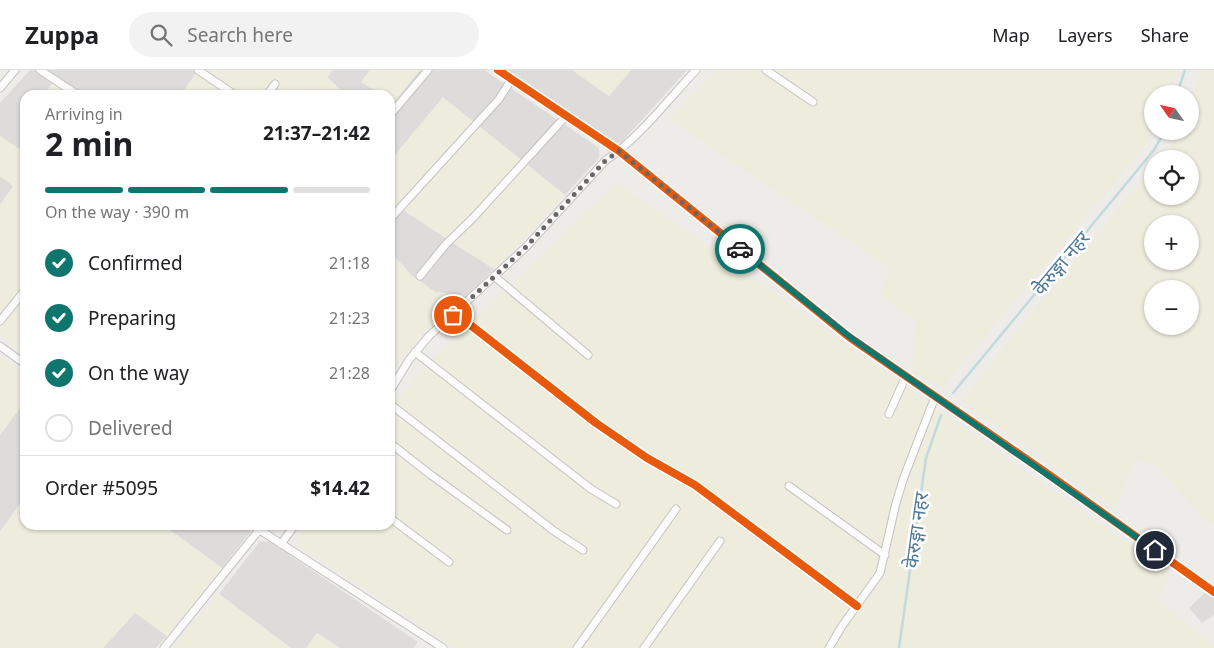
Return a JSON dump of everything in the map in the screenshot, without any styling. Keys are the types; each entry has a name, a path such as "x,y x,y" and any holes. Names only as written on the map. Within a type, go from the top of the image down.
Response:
{"street":[{"path":"0,88 15,70"},
{"path":"40,70 70,90"},
{"path":"198,70 228,90"},
{"path":"395,109 428,70"},
{"path":"498,70 619,151 850,337 1214,591"},
{"path":"395,384 428,337 526,247 605,161 619,151 696,70"},
{"path":"766,70 813,102"},
{"path":"395,213 499,98 512,80"},
{"path":"271,90 275,84"},
{"path":"420,276 446,244 473,218 566,116"},
{"path":"494,276 588,355"},
{"path":"0,321 20,296"},
{"path":"456,313 596,423 647,458 696,485 857,606"},
{"path":"0,346 20,360"},
{"path":"416,352 591,489 616,504"},
{"path":"889,414 906,376"},
{"path":"829,648 880,574 896,503 904,477 935,397"},
{"path":"395,408 554,531 583,550"},
{"path":"395,447 507,530"},
{"path":"789,486 885,555"},
{"path":"577,648 676,509"},
{"path":"395,522 449,562"},
{"path":"164,648 259,530 443,648"},
{"path":"282,544 292,530"},
{"path":"644,648 720,542"}],"shaded area":[{"path":"30,70 197,71 184,90 73,90 56,79 48,90 20,90 20,150 0,136 0,103"},
{"path":"196,70 333,70 327,77 341,90 184,90 197,72"},
{"path":"333,70 370,70 361,82 373,90 339,90 327,77"},
{"path":"370,70 420,70 395,100 395,90 374,90 361,82"},
{"path":"420,70 484,70 599,148 599,158 565,195 443,98 395,155 395,101"},
{"path":"505,70 572,70 609,96 631,70 687,70 622,142 614,143"},
{"path":"572,70 631,70 609,96"},
{"path":"717,70 1178,70 1173,85 1144,85 1144,140 1149,140 1145,146 942,388 912,370 915,321 880,296 889,267 669,119"},
{"path":"1202,70 1214,70 1214,525 1204,519 1155,464 1135,460 1115,509 962,401 1019,328 1144,178 1144,205 1199,205 1199,150 1167,150 1174,140 1199,140 1199,85 1196,85"},
{"path":"56,78 74,90 48,90"},
{"path":"443,97 565,195 494,269 398,206 395,209 395,155"},
{"path":"0,136 20,150 20,342 15,347 0,335 0,277 2,275 0,274 0,205 13,186 0,176"},
{"path":"0,176 13,186 0,205"},
{"path":"616,183 657,210 1171,574 1156,599 1214,644 1214,648 456,648 297,543 297,538 302,530 395,530 395,403 415,377"},
{"path":"397,206 494,269 467,295 435,292 411,275 395,257 395,208"},
{"path":"395,257 411,275 435,292 467,295 425,331 395,370"},
{"path":"0,354 20,369 20,408 0,435"},
{"path":"20,408 20,504 0,532 0,435"},
{"path":"20,504 20,530 170,530 222,568 167,636 135,613 103,648 0,648 0,532"},
{"path":"170,530 250,530 222,568"},
{"path":"260,541 270,542 418,642 413,648 340,648 317,633 306,648 291,648 219,594"},
{"path":"1214,584 1214,615 1202,623 1189,608"},
{"path":"219,594 291,648 173,648"},
{"path":"135,612 167,636 156,648 103,648"},
{"path":"317,633 340,648 306,648"}],"waterway":[{"name":"केेरुङ्गा नहर","path":"1180,85 1185,70"},
{"name":"केेरुङ्गा नहर","path":"953,393 1154,150 1160,140"},
{"name":"केरुङ्गा नहर","path":"899,648 926,458 941,415"}],"cycle path":[{"path":"498,70 619,151 849,337 1048,474 1214,592"},
{"path":"455,313 596,423 647,458 695,485 857,606"}],"way so far":[{"path":"453,315 526,247 605,161 619,151 740,249"}],"route":[{"path":"740,249 850,337 1155,550"}]}
